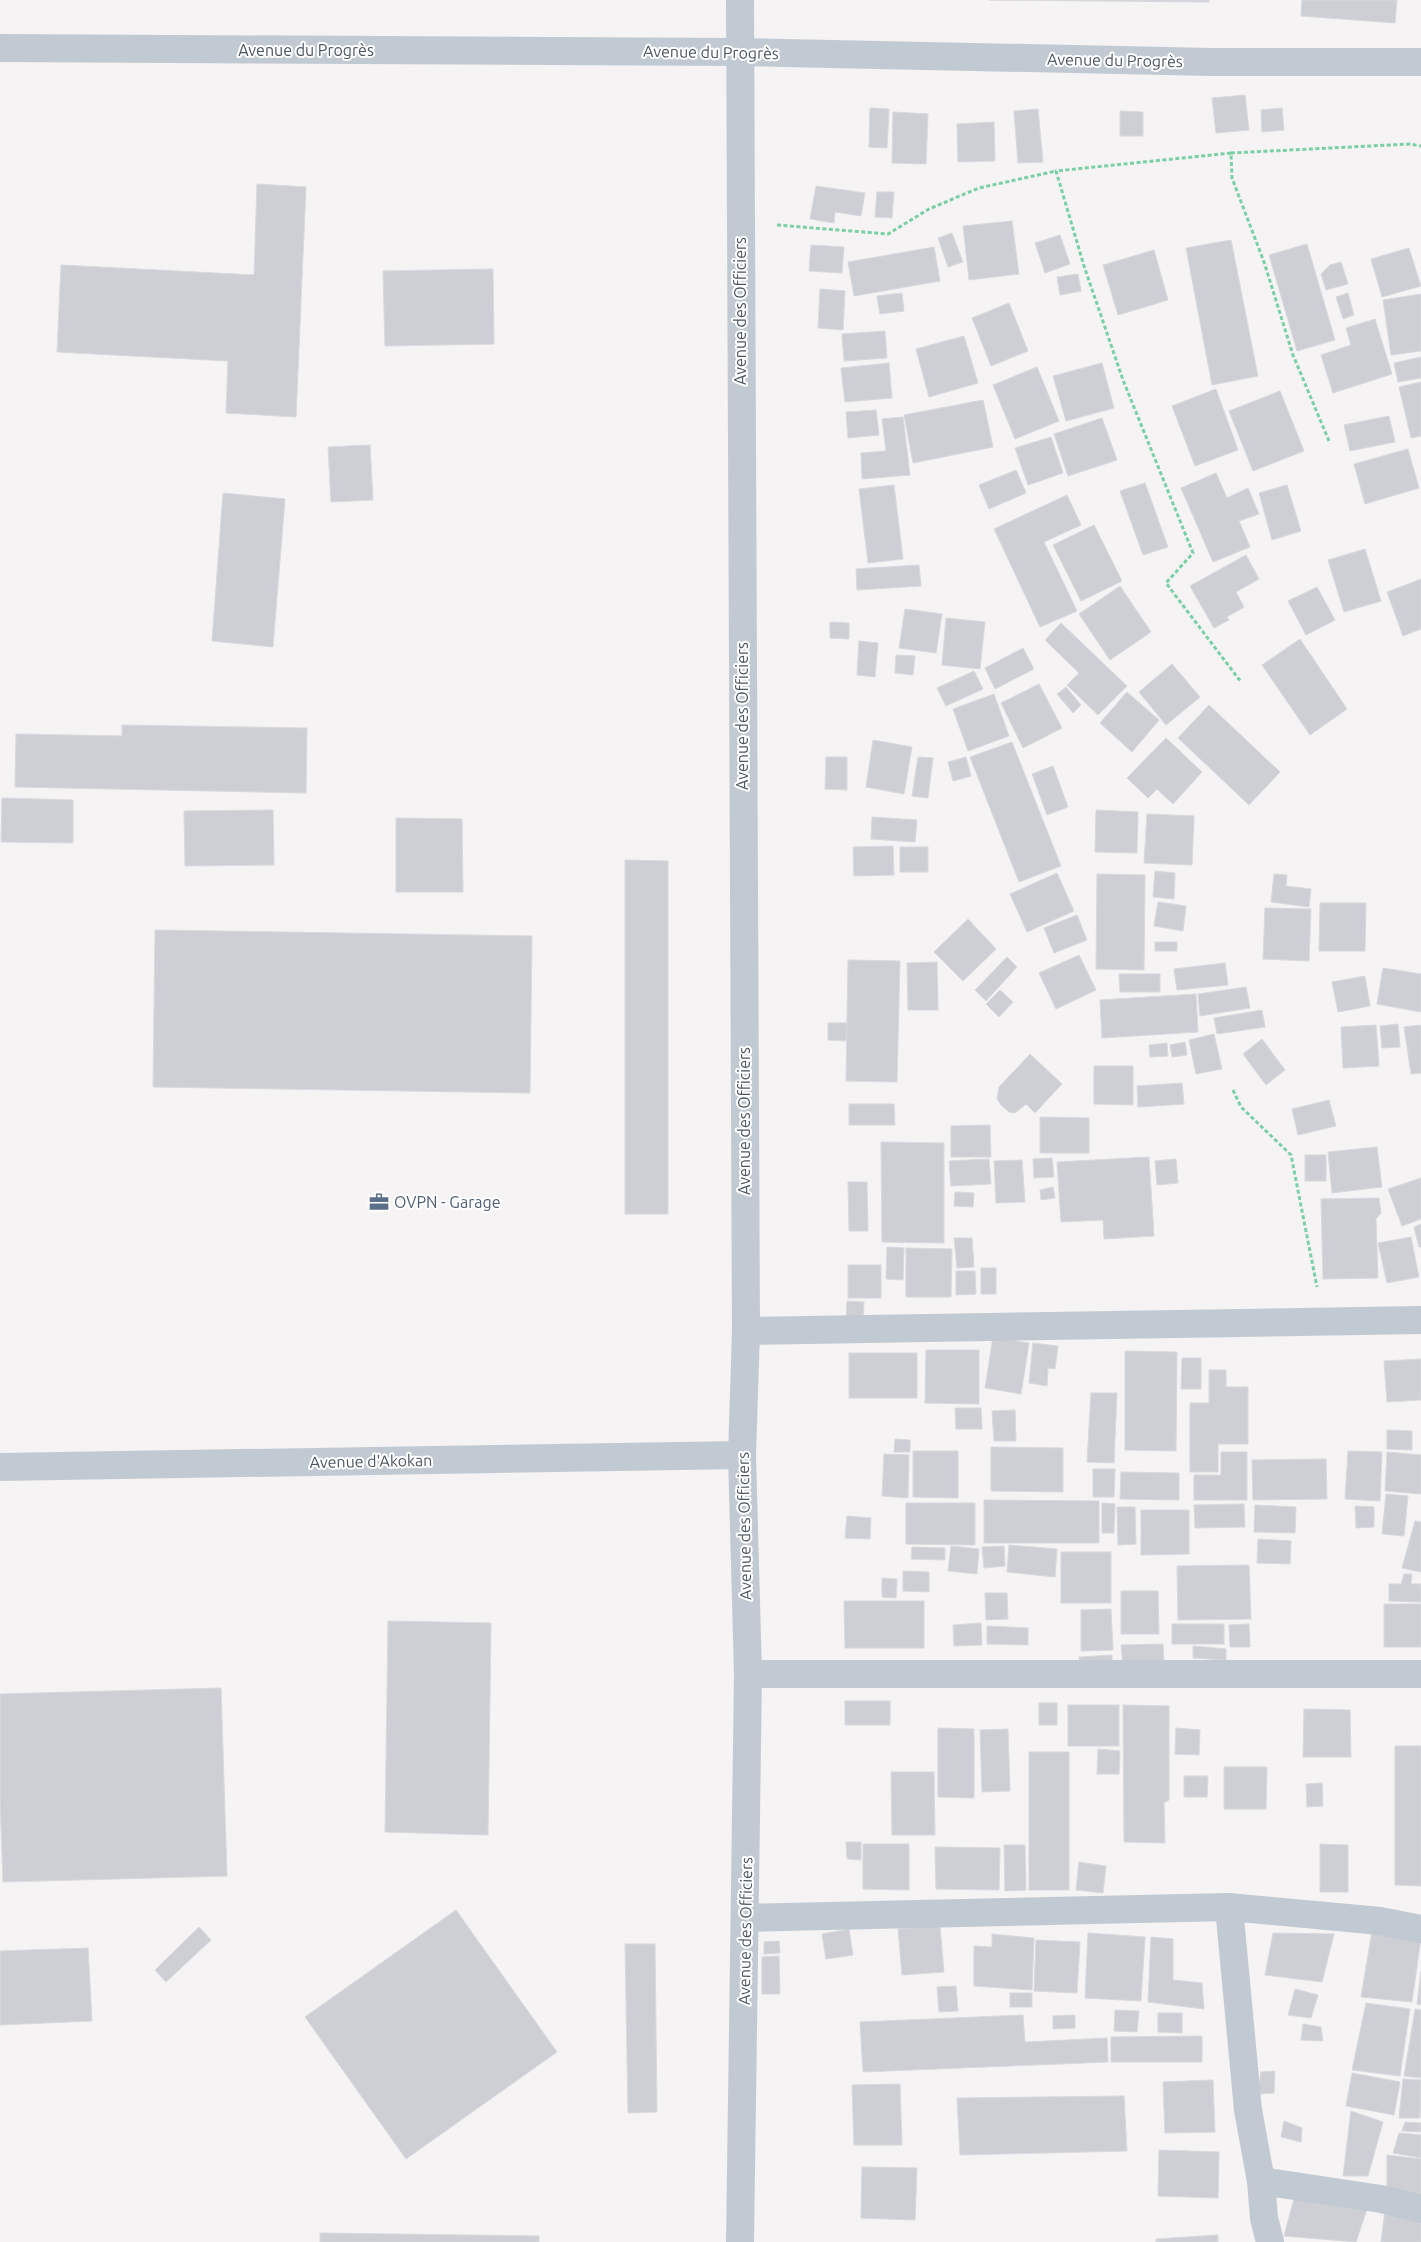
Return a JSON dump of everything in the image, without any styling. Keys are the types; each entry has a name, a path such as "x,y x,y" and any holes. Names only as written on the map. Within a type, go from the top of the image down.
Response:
{"street":[{"name":"Avenue des Officiers","path":"740,0 746,1331 742,1455 748,1674 740,2242"},
{"name":"Avenue du Progrès","path":"0,48 739,52 1202,62 1421,62"},
{"path":"746,1331 1421,1320"},
{"name":"Avenue d'Akokan","path":"0,1467 742,1455"},
{"path":"748,1674 1421,1674"},
{"path":"745,1918 1229,1907 1380,1921 1421,1929"},
{"path":"1229,1907 1248,2110 1261,2181 1264,2218 1270,2242"},
{"path":"1261,2181 1381,2199 1421,2209"}],"path":[{"path":"740,222 888,234 929,209 979,188 1056,171 1231,153 1410,144 1421,146"},
{"path":"1231,153 1232,178 1264,262 1293,355 1329,441"},
{"path":"1056,171 1084,266 1123,380 1193,553 1166,583 1241,682"},
{"path":"1233,1090 1241,1107 1291,1155 1317,1286 1312,1322"}],"building":[{"path":"989,0 1209,0 1209,2"},
{"path":"1302,0 1397,0 1395,23 1301,16"},
{"path":"1245,95 1249,130 1216,133 1212,98"},
{"path":"870,108 889,109 887,148 869,147"},
{"path":"1282,108 1284,130 1262,132 1261,110"},
{"path":"1038,109 1043,162 1018,163 1014,111"},
{"path":"1120,111 1143,112 1143,136 1120,136"},
{"path":"893,112 928,114 926,164 892,163"},
{"path":"994,122 995,161 958,162 957,124"},
{"path":"257,184 306,187 296,417 226,413 228,361 57,352 61,265 254,275"},
{"path":"816,186 865,193 861,216 835,212 834,223 810,219"},
{"path":"877,192 894,192 892,218 875,217"},
{"path":"1012,221 1019,274 969,280 963,226"},
{"path":"952,233 963,262 948,267 938,238"},
{"path":"1060,235 1070,264 1045,273 1035,243"},
{"path":"1231,240 1258,376 1212,385 1186,248"},
{"path":"1307,244 1335,340 1297,351 1269,255"},
{"path":"811,245 844,247 842,273 809,271"},
{"path":"934,247 940,281 854,296 848,262"},
{"path":"1409,248 1421,286 1382,297 1371,259"},
{"path":"1154,250 1168,300 1118,315 1103,265"},
{"path":"1341,262 1348,284 1326,290 1321,274 1330,265"},
{"path":"493,269 494,344 385,346 383,271"},
{"path":"1078,274 1081,291 1060,295 1057,277"},
{"path":"820,289 845,291 843,330 818,328"},
{"path":"902,293 904,311 880,314 877,296"},
{"path":"1348,293 1354,315 1343,319 1336,297"},
{"path":"1421,294 1421,351 1391,355 1383,300"},
{"path":"1009,303 1028,351 991,366 972,318"},
{"path":"1375,319 1392,374 1333,393 1321,355 1351,345 1346,328"},
{"path":"885,331 887,358 844,361 842,334"},
{"path":"964,336 978,383 929,397 916,349"},
{"path":"1421,357 1421,378 1398,382 1394,363"},
{"path":"889,363 892,398 845,402 841,368"},
{"path":"1102,363 1114,408 1066,421 1053,376"},
{"path":"1037,367 1059,421 1015,439 993,385"},
{"path":"1421,382 1421,436 1411,438 1399,387"},
{"path":"1216,389 1238,450 1195,466 1172,406"},
{"path":"1280,391 1304,451 1253,471 1229,411"},
{"path":"983,400 993,447 913,463 904,415"},
{"path":"876,410 879,435 848,438 846,412"},
{"path":"1389,416 1395,442 1350,451 1344,425"},
{"path":"903,417 910,475 862,479 861,453 886,451 882,419"},
{"path":"1102,418 1117,460 1068,476 1054,434"},
{"path":"1051,437 1063,473 1028,485 1015,448"},
{"path":"370,445 373,500 331,502 328,447"},
{"path":"1408,449 1419,488 1365,504 1354,464"},
{"path":"1016,470 1026,493 989,509 979,485"},
{"path":"1216,473 1227,498 1248,488 1259,514 1239,521 1250,547 1213,562 1181,488"},
{"path":"1145,483 1168,547 1143,555 1120,491"},
{"path":"894,485 903,559 868,563 859,489"},
{"path":"1287,485 1301,531 1272,540 1259,493"},
{"path":"223,493 285,499 273,647 212,641"},
{"path":"1067,495 1081,525 1044,542 1077,611 1040,627 994,529"},
{"path":"1094,525 1122,581 1081,601 1053,545"},
{"path":"1365,549 1381,601 1344,612 1328,560"},
{"path":"1246,555 1259,579 1236,592 1244,607 1227,617 1229,620 1214,628 1190,586"},
{"path":"919,565 921,586 857,590 856,569"},
{"path":"1421,579 1421,629 1403,636 1387,592"},
{"path":"1120,586 1151,632 1110,660 1079,614"},
{"path":"1317,587 1335,620 1306,635 1288,601"},
{"path":"905,609 942,614 936,653 899,648"},
{"path":"946,618 985,622 980,669 942,665"},
{"path":"830,622 849,623 849,639 830,638"},
{"path":"1061,623 1127,686 1098,715 1067,685 1079,673 1045,640"},
{"path":"1300,639 1347,709 1310,735 1262,665"},
{"path":"859,641 878,643 875,677 857,675"},
{"path":"1023,648 1034,669 995,689 985,668"},
{"path":"896,655 915,656 913,675 895,673"},
{"path":"1172,664 1200,697 1166,725 1139,692"},
{"path":"974,671 983,689 946,706 937,688"},
{"path":"1039,684 1062,728 1023,748 1001,703"},
{"path":"1066,687 1081,705 1073,713 1057,694"},
{"path":"1127,692 1159,720 1132,752 1100,723"},
{"path":"994,694 1009,736 968,751 953,709"},
{"path":"1209,705 1280,772 1249,805 1178,738"},
{"path":"122,725 307,728 306,793 15,787 16,734 122,736"},
{"path":"1166,738 1202,772 1173,804 1157,789 1148,798 1127,778"},
{"path":"873,740 912,747 904,794 866,787"},
{"path":"1012,742 1061,866 1019,882 970,757"},
{"path":"826,757 847,757 847,790 825,789"},
{"path":"918,757 933,758 928,798 912,796"},
{"path":"966,757 971,776 953,781 948,762"},
{"path":"1053,766 1068,807 1047,815 1032,774"},
{"path":"2,798 73,800 73,843 1,842"},
{"path":"273,810 274,865 185,866 184,811"},
{"path":"1096,810 1138,812 1137,853 1095,852"},
{"path":"1147,814 1194,816 1192,865 1144,863"},
{"path":"872,817 917,820 915,842 871,839"},
{"path":"396,818 462,819 463,892 396,892"},
{"path":"893,846 894,875 854,876 853,847"},
{"path":"900,847 928,847 928,872 900,872"},
{"path":"625,860 668,861 668,1214 625,1214"},
{"path":"1155,871 1175,873 1174,899 1153,897"},
{"path":"1057,873 1074,911 1027,932 1010,894"},
{"path":"1097,874 1145,875 1144,970 1096,969"},
{"path":"1274,874 1287,875 1286,886 1311,889 1309,907 1271,902"},
{"path":"1158,902 1186,906 1183,931 1154,926"},
{"path":"1320,903 1366,903 1365,951 1319,951"},
{"path":"1265,908 1311,909 1309,961 1263,959"},
{"path":"1077,915 1087,940 1054,953 1044,928"},
{"path":"968,919 996,949 963,981 934,952"},
{"path":"155,930 532,936 530,1093 153,1087"},
{"path":"1155,942 1177,942 1177,951 1155,951"},
{"path":"1079,955 1096,990 1056,1009 1039,973"},
{"path":"1007,957 1017,967 986,1001 975,990"},
{"path":"848,960 900,961 897,1082 846,1081"},
{"path":"937,962 938,1010 908,1010 907,963"},
{"path":"1225,963 1228,985 1177,990 1174,969"},
{"path":"1383,968 1421,974 1421,1012 1377,1004"},
{"path":"1119,974 1160,974 1160,992 1120,992"},
{"path":"1365,976 1370,1006 1338,1012 1332,982"},
{"path":"1246,987 1250,1008 1200,1016 1198,994"},
{"path":"1000,990 1013,1002 999,1017 986,1004"},
{"path":"1196,994 1198,1032 1102,1038 1100,1000"},
{"path":"1262,1010 1265,1027 1217,1034 1214,1018"},
{"path":"828,1023 847,1023 846,1041 828,1040"},
{"path":"1398,1024 1400,1047 1382,1048 1380,1026"},
{"path":"1376,1025 1379,1066 1343,1068 1341,1027"},
{"path":"1421,1025 1421,1073 1411,1074 1404,1027"},
{"path":"1214,1034 1222,1069 1196,1074 1189,1040"},
{"path":"1262,1039 1285,1070 1266,1085 1243,1054"},
{"path":"1185,1042 1187,1055 1172,1057 1170,1045"},
{"path":"1167,1043 1168,1056 1150,1057 1149,1045"},
{"path":"1030,1054 1062,1084 1035,1113 1026,1104 1015,1113 1009,1112 997,1099 999,1087"},
{"path":"1094,1066 1133,1066 1133,1105 1094,1104"},
{"path":"1182,1083 1184,1104 1138,1107 1137,1086"},
{"path":"1329,1100 1336,1126 1298,1135 1292,1109"},
{"path":"849,1104 894,1104 895,1125 849,1125"},
{"path":"1040,1117 1089,1118 1089,1153 1040,1153"},
{"path":"990,1125 991,1157 951,1157 951,1126"},
{"path":"881,1142 944,1143 944,1243 882,1242"},
{"path":"1377,1147 1382,1187 1332,1193 1328,1152"},
{"path":"1305,1155 1326,1155 1326,1181 1305,1181"},
{"path":"1149,1157 1154,1236 1104,1239 1103,1220 1061,1222 1057,1162"},
{"path":"1052,1158 1054,1177 1034,1178 1033,1159"},
{"path":"989,1159 991,1184 951,1186 949,1161"},
{"path":"1176,1159 1178,1183 1157,1185 1155,1161"},
{"path":"1022,1160 1025,1202 996,1203 994,1161"},
{"path":"1421,1178 1421,1219 1402,1226 1388,1189"},
{"path":"848,1182 867,1182 868,1231 849,1231"},
{"path":"1053,1187 1055,1198 1041,1200 1040,1190"},
{"path":"955,1192 974,1193 973,1207 954,1206"},
{"path":"1379,1198 1381,1213 1376,1219 1378,1278 1323,1279 1321,1199"},
{"path":"1421,1224 1421,1247 1419,1247 1414,1227"},
{"path":"1411,1237 1419,1277 1387,1283 1378,1243"},
{"path":"954,1238 972,1238 974,1267 957,1268"},
{"path":"887,1247 904,1248 903,1280 886,1279"},
{"path":"906,1248 952,1249 951,1297 906,1297"},
{"path":"848,1265 881,1265 881,1298 848,1298"},
{"path":"981,1268 996,1268 996,1294 981,1294"},
{"path":"956,1271 975,1271 976,1294 956,1295"},
{"path":"847,1301 864,1302 863,1322 846,1321"},
{"path":"993,1337 1029,1343 1021,1394 985,1388"},
{"path":"1033,1343 1058,1346 1055,1369 1048,1368 1047,1386 1029,1383"},
{"path":"926,1350 979,1350 979,1404 925,1403"},
{"path":"1125,1351 1177,1352 1176,1451 1125,1450"},
{"path":"849,1353 917,1353 917,1398 849,1398"},
{"path":"1182,1358 1201,1358 1201,1389 1181,1389"},
{"path":"1421,1359 1421,1400 1387,1402 1384,1361"},
{"path":"1209,1370 1226,1370 1226,1387 1248,1387 1248,1444 1218,1444 1218,1472 1190,1472 1190,1403 1209,1403"},
{"path":"1091,1393 1117,1393 1114,1463 1087,1462"},
{"path":"955,1408 981,1408 982,1429 956,1429"},
{"path":"1015,1410 1016,1441 994,1441 992,1411"},
{"path":"1387,1430 1412,1431 1412,1450 1387,1449"},
{"path":"895,1439 910,1440 910,1452 894,1452"},
{"path":"991,1447 1063,1448 1063,1492 991,1491"},
{"path":"913,1451 958,1451 958,1498 913,1497"},
{"path":"1348,1451 1382,1452 1380,1501 1345,1499"},
{"path":"1221,1452 1247,1452 1247,1500 1194,1500 1194,1475 1221,1475"},
{"path":"1387,1452 1421,1455 1421,1494 1385,1491"},
{"path":"884,1454 909,1455 908,1498 882,1496"},
{"path":"1326,1459 1327,1499 1253,1500 1252,1460"},
{"path":"1093,1469 1115,1469 1114,1497 1093,1497"},
{"path":"1121,1472 1179,1473 1179,1500 1120,1499"},
{"path":"1386,1494 1408,1496 1404,1536 1382,1534"},
{"path":"984,1500 1099,1501 1099,1543 984,1543"},
{"path":"906,1503 975,1503 975,1545 906,1544"},
{"path":"1102,1503 1115,1504 1114,1533 1102,1533"},
{"path":"1244,1504 1245,1527 1195,1528 1194,1505"},
{"path":"1255,1505 1296,1507 1295,1533 1254,1532"},
{"path":"1355,1506 1374,1507 1374,1527 1356,1528"},
{"path":"1117,1507 1135,1507 1136,1544 1118,1545"},
{"path":"1141,1510 1189,1510 1189,1554 1141,1555"},
{"path":"847,1516 871,1518 870,1539 845,1538"},
{"path":"1415,1521 1421,1522 1421,1572 1402,1568"},
{"path":"1258,1539 1291,1541 1290,1564 1257,1563"},
{"path":"1009,1545 1057,1549 1055,1577 1007,1572"},
{"path":"951,1546 979,1549 977,1574 948,1571"},
{"path":"1004,1546 1005,1566 984,1568 982,1547"},
{"path":"912,1547 945,1548 945,1560 911,1559"},
{"path":"1061,1552 1111,1552 1111,1603 1061,1603"},
{"path":"1249,1565 1251,1619 1178,1620 1177,1566"},
{"path":"903,1571 929,1572 929,1592 903,1591"},
{"path":"1404,1574 1412,1574 1411,1584 1421,1584 1421,1602 1389,1601 1389,1584 1401,1584"},
{"path":"882,1578 897,1579 896,1598 882,1597"},
{"path":"1121,1591 1158,1591 1159,1634 1121,1634"},
{"path":"985,1593 1007,1593 1008,1619 986,1620"},
{"path":"844,1601 924,1601 924,1648 845,1648"},
{"path":"1384,1604 1421,1604 1421,1647 1384,1647"},
{"path":"1111,1609 1113,1650 1081,1651 1081,1610"},
{"path":"388,1621 491,1623 488,1835 385,1832"},
{"path":"981,1623 982,1645 954,1646 953,1625"},
{"path":"1172,1624 1224,1624 1224,1644 1172,1644"},
{"path":"1249,1624 1250,1647 1230,1647 1229,1625"},
{"path":"987,1626 1028,1628 1028,1645 987,1644"},
{"path":"1163,1644 1164,1664 1123,1666 1121,1645"},
{"path":"1193,1646 1226,1649 1226,1660 1193,1658"},
{"path":"1112,1655 1112,1665 1080,1666 1079,1657"},
{"path":"221,1688 227,1876 3,1882 0,1799 0,1694"},
{"path":"845,1701 890,1701 890,1725 845,1725"},
{"path":"1039,1703 1057,1703 1057,1725 1039,1725"},
{"path":"1068,1705 1119,1705 1119,1746 1068,1746"},
{"path":"1123,1705 1169,1706 1169,1800 1164,1803 1165,1843 1124,1842"},
{"path":"1304,1709 1350,1710 1351,1757 1303,1757"},
{"path":"938,1728 974,1729 974,1798 938,1797"},
{"path":"1176,1728 1200,1730 1199,1755 1175,1754"},
{"path":"1008,1729 1010,1791 982,1792 980,1730"},
{"path":"1395,1746 1421,1746 1421,1886 1395,1885"},
{"path":"1098,1749 1120,1751 1119,1774 1097,1774"},
{"path":"1029,1752 1069,1752 1069,1890 1029,1890"},
{"path":"1224,1767 1267,1767 1266,1809 1224,1809"},
{"path":"891,1772 934,1772 935,1835 892,1835"},
{"path":"1184,1776 1208,1776 1207,1797 1184,1797"},
{"path":"1322,1783 1323,1806 1307,1807 1306,1784"},
{"path":"846,1842 861,1842 861,1860 847,1859"},
{"path":"863,1844 909,1844 909,1890 863,1889"},
{"path":"1320,1844 1348,1845 1348,1892 1320,1892"},
{"path":"1004,1845 1025,1845 1026,1890 1005,1891"},
{"path":"935,1847 1000,1848 999,1890 936,1889"},
{"path":"1079,1862 1106,1866 1103,1893 1076,1890"},
{"path":"456,1910 557,2052 406,2159 305,2017"},
{"path":"940,1926 944,1972 902,1975 898,1929"},
{"path":"199,1927 211,1940 166,1982 155,1970"},
{"path":"849,1929 853,1955 826,1959 822,1934"},
{"path":"1372,1931 1421,1938 1412,2002 1361,1997"},
{"path":"1088,1933 1145,1937 1141,2001 1085,1998"},
{"path":"1273,1933 1334,1934 1322,1982 1265,1975"},
{"path":"992,1934 1034,1938 1032,1990 974,1986 974,1946 992,1947"},
{"path":"1151,1937 1173,1939 1173,1980 1202,1983 1204,2009 1148,2002"},
{"path":"1036,1940 1080,1942 1077,1993 1034,1991"},
{"path":"779,1941 780,1953 764,1954 764,1942"},
{"path":"625,1944 655,1944 657,2112 628,2113"},
{"path":"88,1948 92,2021 0,2025 0,1951"},
{"path":"779,1956 780,1994 762,1994 762,1957"},
{"path":"1421,1971 1421,2005 1417,2004"},
{"path":"956,1986 958,2011 939,2012 937,1987"},
{"path":"1295,1989 1318,1995 1311,2018 1288,2015"},
{"path":"1010,1993 1032,1993 1032,2007 1010,2007"},
{"path":"1366,2003 1410,2009 1400,2076 1352,2070"},
{"path":"1415,2009 1421,2010 1421,2078 1404,2076"},
{"path":"1115,2010 1139,2011 1137,2032 1114,2031"},
{"path":"1158,2013 1182,2013 1182,2033 1158,2032"},
{"path":"1023,2015 1025,2042 1107,2038 1108,2062 863,2072 860,2022"},
{"path":"1075,2015 1075,2028 1053,2029 1053,2016"},
{"path":"1303,2024 1321,2027 1323,2041 1301,2040"},
{"path":"1202,2036 1202,2062 1111,2062 1111,2037"},
{"path":"1275,2071 1274,2093 1258,2094 1261,2072"},
{"path":"1352,2073 1400,2082 1394,2115 1346,2106"},
{"path":"1403,2079 1421,2080 1420,2118 1399,2118"},
{"path":"1213,2080 1215,2132 1165,2133 1163,2082"},
{"path":"900,2084 902,2145 854,2145 852,2085"},
{"path":"1124,2096 1127,2151 960,2155 957,2098"},
{"path":"1351,2111 1383,2122 1368,2176 1343,2176"},
{"path":"1284,2121 1302,2128 1301,2142 1281,2137"},
{"path":"1405,2122 1421,2123 1421,2132 1402,2131"},
{"path":"1399,2133 1421,2135 1421,2158 1393,2153"},
{"path":"1159,2150 1219,2152 1218,2198 1158,2196"},
{"path":"1387,2155 1421,2159 1421,2201 1387,2197"},
{"path":"862,2167 917,2168 915,2220 861,2218"},
{"path":"1296,2191 1369,2203 1356,2242 1284,2236"},
{"path":"1385,2210 1421,2216 1421,2242 1381,2242"},
{"path":"320,2233 539,2236 539,2242 320,2242"},
{"path":"1218,2235 1218,2242 1156,2242 1156,2239"}],"place":[{"name":"OVPN - Garage","path":"379,1202"}]}
